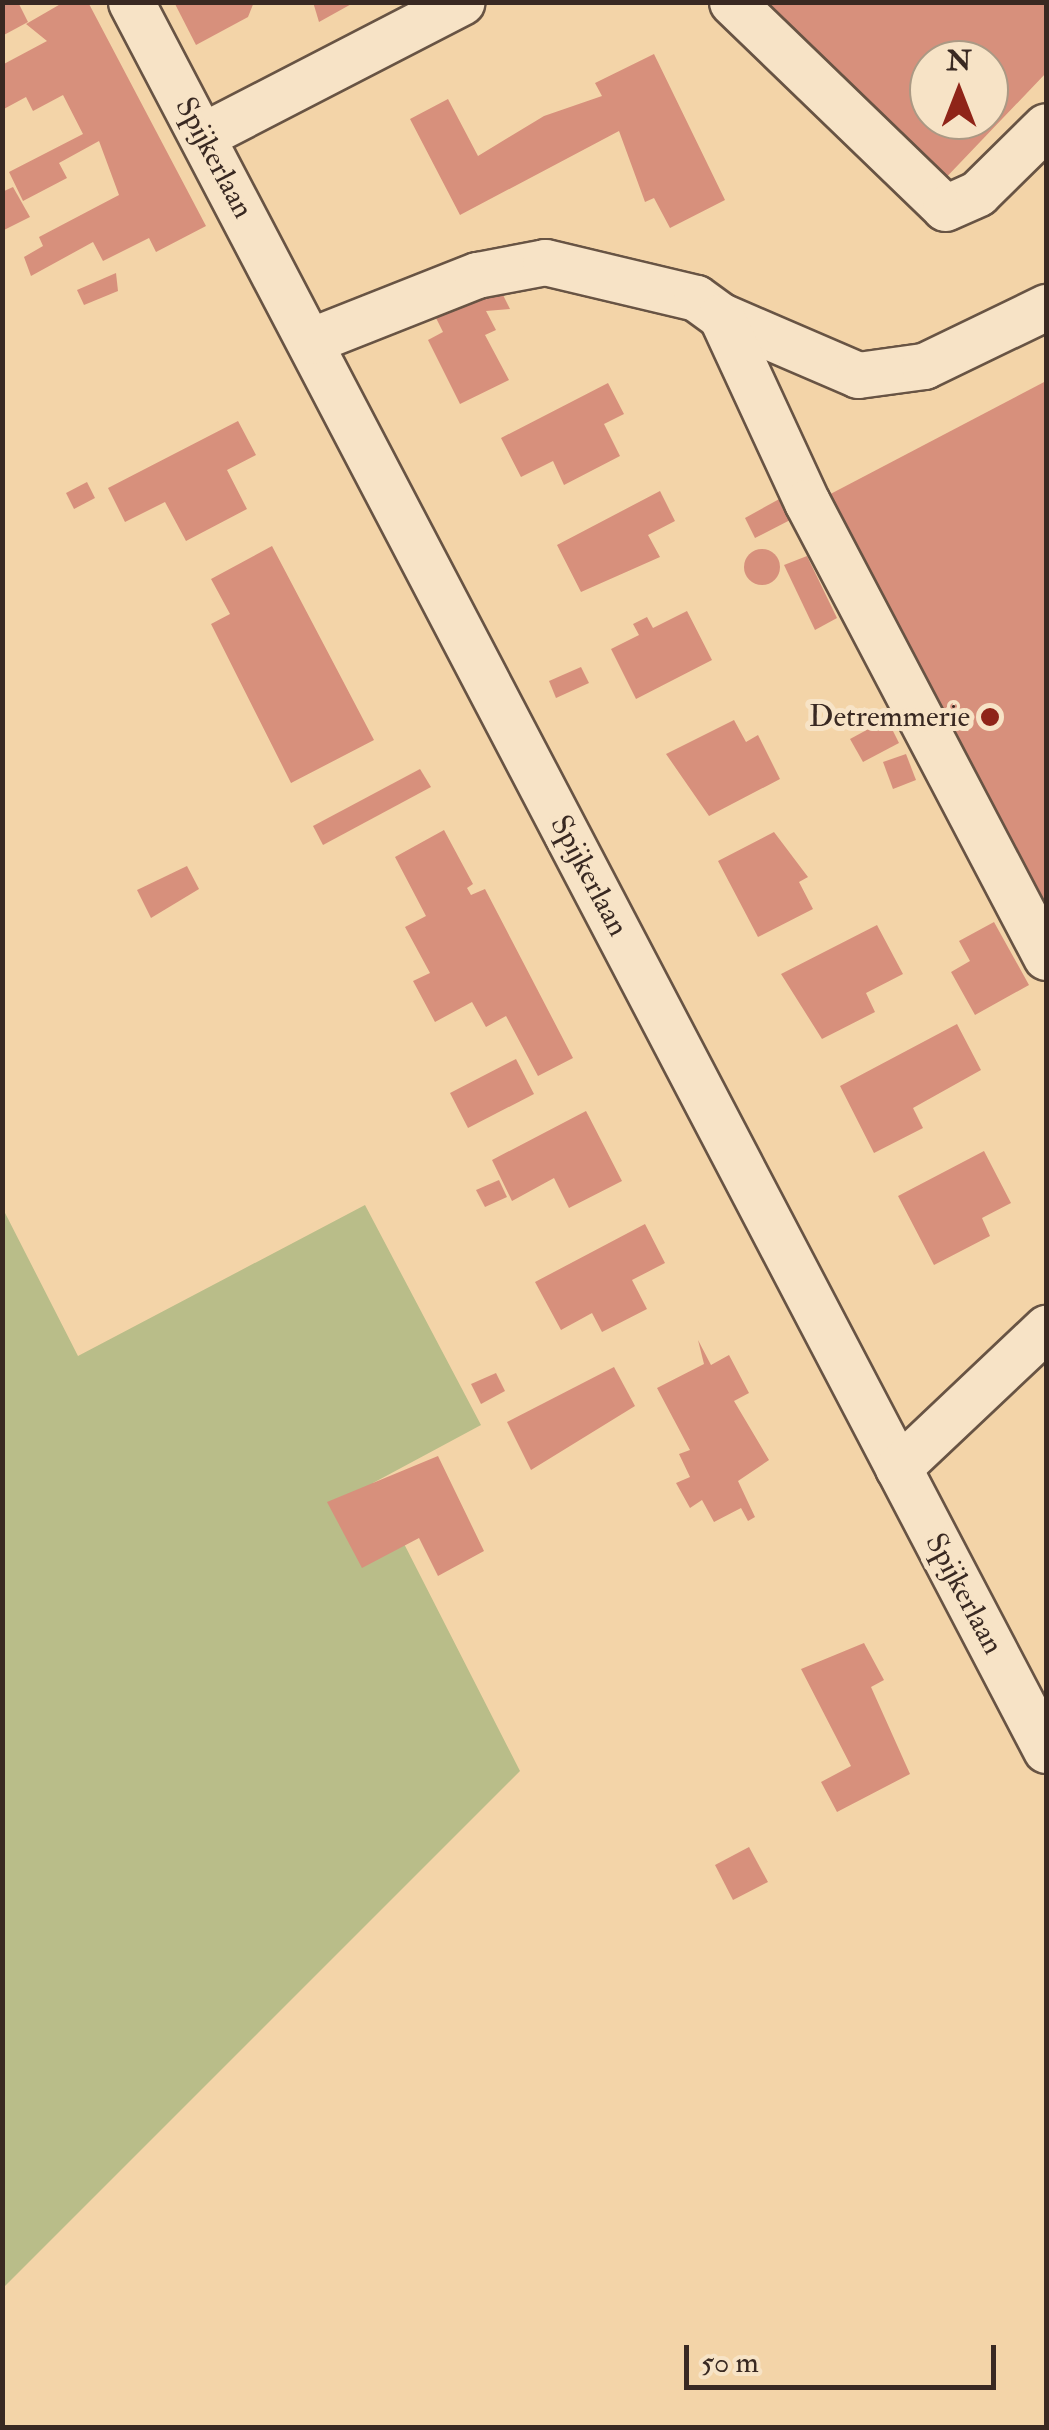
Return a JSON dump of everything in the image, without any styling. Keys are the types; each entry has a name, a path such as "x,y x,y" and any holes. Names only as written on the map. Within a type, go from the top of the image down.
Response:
{"street":[{"name":"Spijkerlaan","path":"132,2 1046,1750"},
{"path":"202,136 462,2"},
{"path":"732,2 945,208 978,193 1046,126"},
{"path":"310,342 477,275 545,262 696,298 721,316 858,375 924,366 1046,306"},
{"path":"721,316 807,502 1046,957"},
{"path":"898,1468 1046,1328"}],"green space":[{"path":"365,1205 481,1425 373,1483 520,1771 3,2288 2,1207 78,1356"}],"building":[{"path":"2,2 18,2 28,22 2,36"},
{"path":"64,2 88,2 206,226 156,252 149,238 103,261 93,242 31,276 24,257 43,246 39,237 119,195 99,141 59,163 67,178 23,201 9,172 83,134 63,95 33,111 26,97 2,110 2,65 47,41 26,24"},
{"path":"174,2 254,2 248,17 196,45"},
{"path":"313,2 355,2 319,22"},
{"path":"752,2 1046,2 1046,73 1009,112 1009,40 909,40 909,140 982,140 938,186"},
{"path":"654,54 725,200 670,228 654,198 645,202 619,131 460,215 410,119 448,99 478,156 544,116 602,96 595,83"},
{"path":"13,187 30,217 2,231 2,192"},
{"path":"116,273 118,291 84,305 77,290"},
{"path":"501,291 510,309 486,311 496,330 485,335 509,380 460,404 428,340 443,332 435,316"},
{"name":"Detremmerie","path":"1046,381 1046,934 819,500"},
{"path":"608,383 624,414 604,424 620,456 564,485 553,461 521,477 501,438"},
{"path":"238,421 256,455 227,470 247,509 186,541 165,502 125,522 108,488"},
{"path":"87,482 95,498 74,509 66,493"},
{"path":"660,491 675,521 648,535 660,557 581,592 557,545"},
{"path":"783,497 794,518 755,538 745,518"},
{"path":"272,546 374,740 291,783 211,624 230,614 211,579"},
{"path":"762,549 775,554 780,567 775,580 762,585 749,580 744,567 749,554"},
{"path":"807,556 837,618 815,630 784,565"},
{"path":"687,611 712,660 636,699 611,649 639,635 633,624 647,617 653,628"},
{"path":"581,667 589,683 556,698 549,681"},
{"path":"887,719 899,743 863,762 850,739"},
{"path":"734,720 746,742 758,735 780,779 709,816 666,754"},
{"path":"906,754 916,780 893,789 883,762"},
{"path":"420,769 431,787 323,845 313,826"},
{"path":"444,830 473,884 467,888 471,895 485,889 573,1058 538,1076 506,1016 486,1027 472,1002 435,1022 413,981 430,973 405,927 426,916 395,857"},
{"path":"774,832 808,877 799,882 813,909 758,937 718,861"},
{"path":"187,866 199,889 151,918 137,890"},
{"path":"994,922 1029,985 975,1015 951,972 970,961 959,941"},
{"path":"877,925 903,974 866,993 875,1012 822,1039 781,974"},
{"path":"957,1024 981,1070 913,1108 923,1128 874,1153 840,1086"},
{"path":"516,1059 534,1094 468,1128 450,1093"},
{"path":"586,1111 622,1181 569,1208 554,1178 512,1201 492,1160"},
{"path":"984,1151 1011,1203 982,1218 990,1236 934,1265 898,1196"},
{"path":"499,1180 507,1197 485,1207 476,1190"},
{"path":"645,1224 665,1263 632,1280 647,1309 602,1332 592,1313 561,1330 535,1282"},
{"path":"698,1340 711,1365 729,1355 749,1393 734,1401 769,1460 738,1481 755,1517 748,1521 741,1508 714,1522 702,1500 690,1508 676,1483 690,1477 679,1454 690,1450 657,1388 704,1364"},
{"path":"614,1367 635,1406 531,1470 507,1422"},
{"path":"496,1373 505,1391 481,1404 471,1384"},
{"path":"438,1456 484,1551 438,1576 419,1538 362,1568 327,1502"},
{"path":"864,1643 884,1680 871,1687 910,1774 837,1812 821,1782 851,1766 801,1669"},
{"path":"749,1847 768,1882 733,1900 715,1865"}],"place":[{"name":"Detremmerie","path":"990,717"}]}
